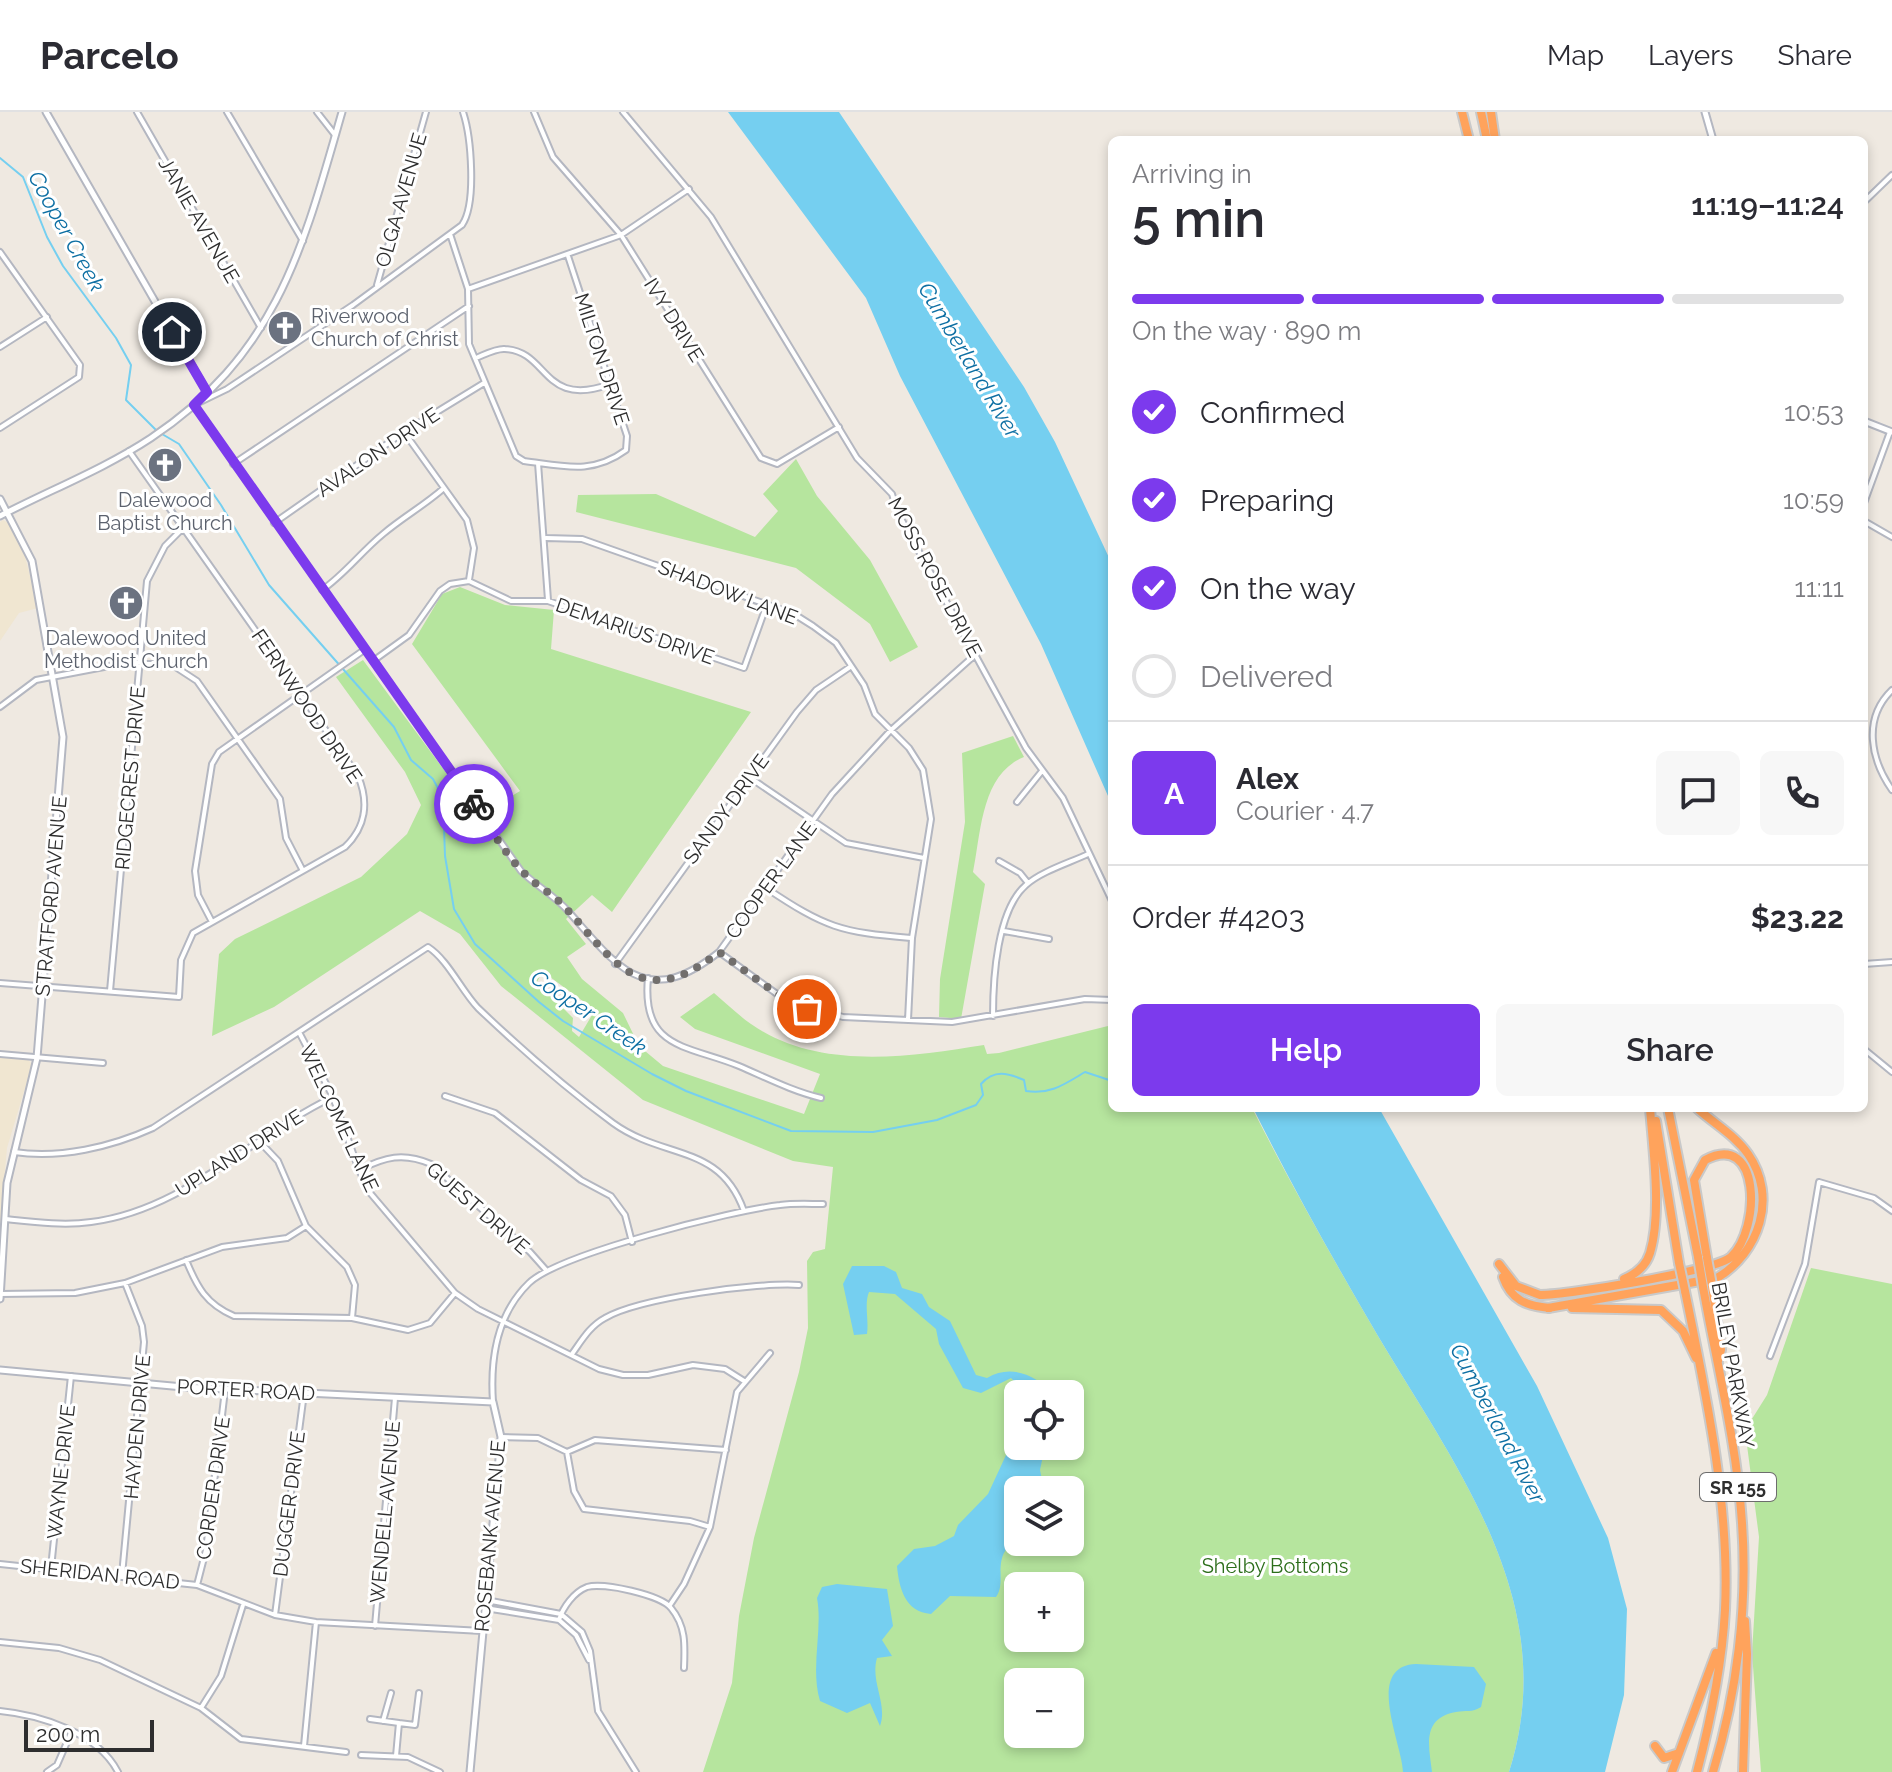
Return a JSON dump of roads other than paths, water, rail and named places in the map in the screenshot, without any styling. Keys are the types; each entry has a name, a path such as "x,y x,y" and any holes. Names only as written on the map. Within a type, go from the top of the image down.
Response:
{"highway":[{"path":"1465,112 1469,136"},
{"path":"1481,112 1486,136"},
{"path":"1491,112 1494,136"},
{"path":"1601,1286 1631,1276 1641,1269 1649,1254 1654,1193 1652,1112"},
{"name":"BRILEY PARKWAY","path":"1653,1112 1701,1370 1724,1539 1725,1585 1716,1684 1698,1769"},
{"name":"BRILEY PARKWAY","path":"1669,1112 1708,1286 1742,1522 1743,1610 1714,1771"},
{"path":"1548,1308 1717,1278 1736,1267 1752,1244 1763,1214 1763,1189 1748,1154 1701,1112"},
{"path":"1701,1370 1683,1331 1661,1310 1548,1308 1528,1304 1507,1288 1499,1264 1516,1286 1531,1294 1551,1295 1714,1267 1728,1259 1746,1236 1752,1203 1748,1175 1736,1159 1727,1156 1705,1160 1694,1180 1702,1258"},
{"path":"1528,1304 1531,1294"},
{"path":"1672,1772 1716,1651 1725,1585"},
{"path":"1743,1610 1747,1637 1743,1772"},
{"path":"1655,1746 1664,1758 1679,1752"}],"street":[{"path":"46,112 210,394"},
{"name":"JANIE AVENUE","path":"137,112 261,328"},
{"path":"227,112 304,242"},
{"path":"317,112 335,135"},
{"path":"210,394 261,328 288,281 304,242 342,112"},
{"name":"OLGA AVENUE","path":"376,287 426,112"},
{"path":"0,516 129,451 210,394 227,389 462,225 468,213 471,138 463,112"},
{"name":"IVY DRIVE","path":"534,112 553,157 621,235 761,458 777,464 839,427"},
{"name":"MOSS ROSE DRIVE","path":"623,112 689,189 725,238 857,458 892,494 898,513 1026,748 1063,798 1108,893"},
{"path":"1705,112 1712,136"},
{"path":"1868,197 1875,187 1892,175"},
{"path":"468,289 621,235 689,189"},
{"path":"450,234 468,289 469,344 516,456 538,463 546,538 548,601"},
{"path":"0,252 80,365 79,377 0,428"},
{"name":"MILTON DRIVE","path":"538,463 591,467 606,464 626,450 627,436 568,256"},
{"path":"233,464 469,306"},
{"path":"0,347 47,317"},
{"path":"476,358 507,349 521,354 565,389 590,392 610,384"},
{"path":"218,383 227,389"},
{"name":"AVALON DRIVE","path":"274,523 404,432 484,383"},
{"path":"194,405 507,853 533,883 554,896 615,964 648,978 647,1007 652,1024 673,1043 821,1098"},
{"path":"1868,423 1891,432 1868,492"},
{"path":"373,661 409,635 440,591 450,584 469,581 474,548 472,533 404,432"},
{"name":"FERNWOOD DRIVE","path":"110,991 179,997 185,947 193,933 211,920 345,847 355,838 366,802 358,776 129,451"},
{"path":"322,590 344,574 386,531 418,511 444,488"},
{"name":"STRATFORD AVENUE","path":"0,499 32,561 54,675 63,750 37,1058 12,1152 3,1219 0,1296"},
{"path":"1868,523 1892,537"},
{"name":"RIDGECREST DRIVE","path":"110,991 147,581 165,546 183,528"},
{"name":"SHADOW LANE","path":"546,538 582,539 767,604 794,614 836,643 864,685 875,714 909,748 923,770 930,804 912,938 908,1020"},
{"name":"DEMARIUS DRIVE","path":"469,581 511,601 548,601 744,668 767,604"},
{"path":"211,920 198,895 195,871 208,773 219,752 364,650"},
{"name":"COOPER LANE","path":"648,978 682,975 698,969 719,952 832,794 890,731 976,654"},
{"path":"0,707 36,680 54,675 141,661 184,670 197,681 280,799 286,838 302,869"},
{"name":"SANDY DRIVE","path":"615,964 749,777 816,690 851,666"},
{"path":"1892,690 1878,709 1872,740 1878,769 1892,790"},
{"path":"1017,802 1042,771"},
{"path":"749,777 813,822 860,849 924,858"},
{"path":"993,1016 993,984 1006,910 1028,883 1088,854"},
{"path":"999,861 1020,873 1028,883"},
{"path":"766,888 814,920 838,929 912,938"},
{"path":"1004,931 1049,939"},
{"path":"12,1152 63,1153 136,1136 172,1117 231,1074 300,1034 428,947 476,1006 613,1123 649,1143 712,1165 736,1189 744,1211"},
{"path":"719,952 788,1002 822,1014 952,1022 1085,999 1108,1000"},
{"path":"1868,964 1892,962"},
{"path":"0,983 110,991"},
{"name":"WELCOME LANE","path":"300,1034 333,1097 359,1170 371,1194 455,1293 504,1322 599,1369 623,1375 648,1375 693,1365 725,1369 744,1381"},
{"path":"1868,1052 1892,1072"},
{"path":"0,1054 103,1063"},
{"path":"445,1096 495,1113 581,1180 611,1196 625,1215 632,1242"},
{"name":"UPLAND DRIVE","path":"3,1219 89,1223 165,1200 207,1177 293,1116 333,1097"},
{"path":"259,1141 278,1161 306,1226 347,1267 355,1285 352,1318"},
{"name":"GUEST DRIVE","path":"359,1170 395,1155 416,1157 431,1164 546,1270"},
{"path":"1770,1356 1805,1264 1819,1182 1874,1198 1892,1211"},
{"name":"ROSEBANK AVENUE","path":"470,1772 501,1437 493,1402 491,1372 494,1346 521,1292 546,1270 581,1255 744,1211 782,1205 823,1204"},
{"path":"0,1296 75,1293 125,1283 233,1244 287,1238 306,1226"},
{"path":"186,1260 199,1291 216,1309 234,1316 352,1318 408,1330 430,1323 455,1293"},
{"name":"HAYDEN DRIVE","path":"122,1575 143,1383 142,1326 125,1283"},
{"path":"572,1354 591,1328 616,1312 737,1287 799,1285"},
{"path":"670,1605 684,1584 710,1527 737,1392 770,1353"},
{"name":"PORTER ROAD","path":"0,1370 225,1390 493,1402"},
{"name":"WAYNE DRIVE","path":"51,1568 71,1376"},
{"name":"CORDER DRIVE","path":"197,1585 206,1550 225,1390"},
{"name":"DUGGER DRIVE","path":"275,1615 304,1393"},
{"name":"WENDELL AVENUE","path":"375,1626 395,1398"},
{"path":"501,1437 538,1438 567,1452 595,1440 726,1450"},
{"path":"567,1452 574,1491 584,1509 690,1521 710,1527"},
{"name":"SHERIDAN ROAD","path":"0,1564 197,1585 275,1615 316,1622 482,1631"},
{"path":"560,1617 573,1596 588,1587 602,1586 650,1595 670,1605 685,1638 684,1668"},
{"path":"486,1600 560,1617 576,1635 589,1660 598,1711 636,1772"},
{"path":"201,1708 221,1676 243,1605"},
{"path":"485,1608 560,1617"},
{"path":"304,1746 316,1622"},
{"path":"0,1642 76,1652 201,1708 241,1739 346,1752"},
{"path":"383,1721 391,1693"},
{"path":"370,1719 415,1725 419,1693"},
{"path":"0,1711 40,1718 71,1733 102,1751 118,1772"},
{"path":"396,1756 399,1723"},
{"path":"47,1772 57,1765 71,1733"},
{"path":"361,1755 416,1760 440,1772"}],"water":[{"name":"Cumberland River","path":"728,112 839,112 1024,387 1055,442 1108,555 1108,796 1041,644 900,376 866,298"},
{"name":"Cumberland River","path":"1255,1112 1381,1112 1537,1386 1608,1538 1627,1609 1624,1695 1605,1772 1509,1772 1522,1711 1522,1653 1512,1597 1494,1542 1440,1438 1378,1336"},
{"path":"852,1266 884,1266 896,1272 902,1288 922,1294 929,1307 950,1321 976,1375 987,1378 1014,1372 1036,1380 1011,1378 981,1393 963,1388 939,1344 936,1329 895,1294 869,1292 867,1334 854,1335 843,1284"},
{"path":"1004,1459 1042,1460 1041,1476 1004,1476 1004,1553 996,1597 950,1596 931,1614 915,1609 905,1598 897,1566 914,1549 935,1546 954,1536 958,1525 988,1494"},
{"path":"837,1584 887,1589 893,1626 882,1640 892,1656 877,1658 875,1667 882,1709 880,1726 870,1703 847,1713 820,1701 816,1675 817,1598 822,1587"},
{"path":"1416,1664 1474,1667 1486,1684 1481,1707 1445,1715 1432,1727 1429,1744 1432,1772 1403,1772 1390,1708 1392,1678 1400,1668"}],"waterway":[{"name":"Cooper Creek","path":"0,158 23,177 47,237 63,266 116,338 131,365 126,400 156,430"},
{"name":"Cooper Creek","path":"162,434 179,444 221,505 269,585 394,727 411,760 433,779 443,798 445,856 454,909 475,944 563,1021 686,1091 791,1131 873,1132 937,1120 976,1105 983,1095 981,1084 996,1074 1024,1080 1026,1091 1035,1092 1057,1088 1085,1072 1108,1080"}],"place":[{"name":"Riverwood Church of Christ","path":"285,328"},
{"name":"Dalewood Baptist Church","path":"165,465"},
{"name":"Dalewood United Methodist Church","path":"126,603"}],"park label":[{"name":"Shelby Bottoms","path":"1275,1566"}]}
